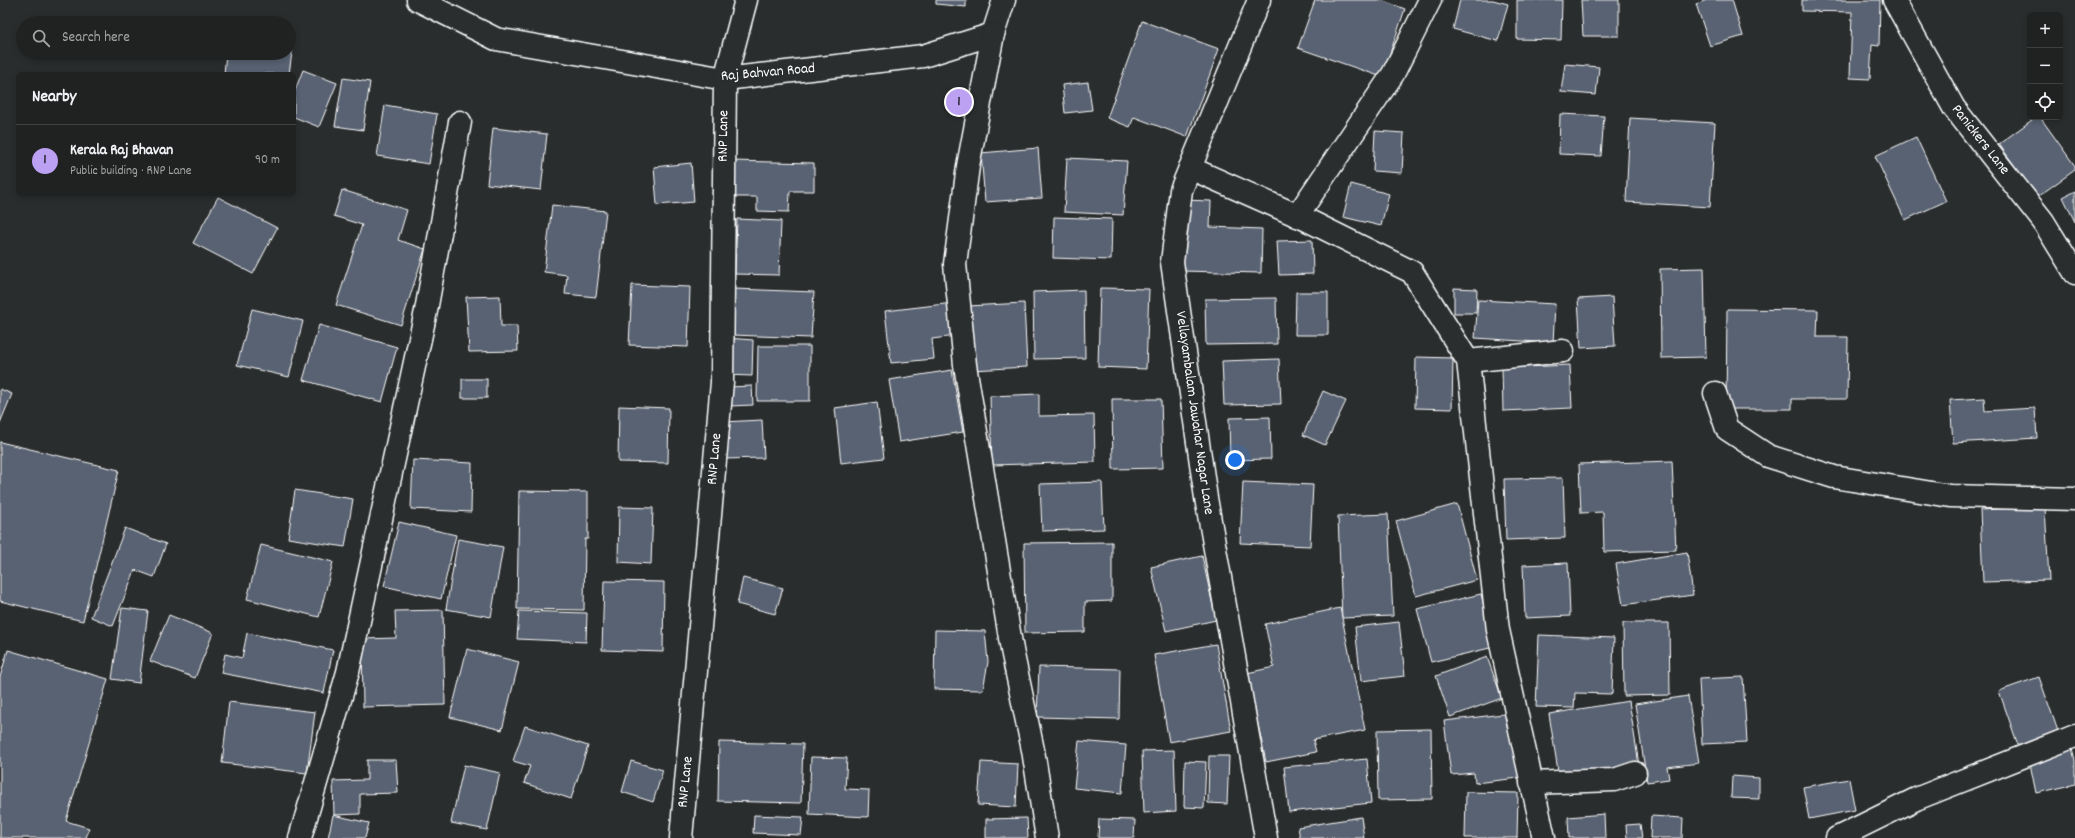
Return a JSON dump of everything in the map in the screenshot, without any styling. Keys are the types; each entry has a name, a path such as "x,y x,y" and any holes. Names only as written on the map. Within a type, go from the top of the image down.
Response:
{"street":[{"name":"Raj Bahvan Road","path":"418,0 496,39 725,79 923,56 993,34"},
{"name":"RNP Lane","path":"680,838 722,382 725,79 746,0"},
{"path":"1004,0 993,34 968,166 955,264 964,365 1012,650 1033,750 1047,838"},
{"name":"Vellayambalam Jawahar Nagar Lane","path":"1259,0 1181,190 1172,262 1206,498 1266,838"},
{"path":"1297,216 1393,74 1430,0"},
{"name":"Panickers Lane","path":"1894,0 1954,108 2043,221 2075,273"},
{"path":"300,838 350,665 426,311 460,122"},
{"path":"1190,168 1297,216 1412,272 1468,361 1498,630 1544,838"},
{"path":"1468,361 1563,351"},
{"path":"1715,393 1727,429 1768,456 1834,477 1950,496 2075,499"},
{"path":"1837,838 1916,799 2075,736"},
{"path":"1532,783 1614,780 1635,772"}],"building":[{"path":"936,0 966,0 966,7 936,4"},
{"path":"1315,0 1381,0 1405,9 1382,77 1298,48"},
{"path":"1460,0 1493,0 1508,4 1498,41 1453,29"},
{"path":"1517,0 1562,0 1561,40 1517,39"},
{"path":"1581,0 1619,0 1619,36 1583,36"},
{"path":"1707,0 1732,0 1743,36 1710,46 1696,4"},
{"path":"1802,0 1880,0 1879,46 1872,45 1870,79 1850,78 1852,12 1802,11"},
{"path":"1142,21 1219,49 1187,137 1134,117 1130,127 1107,118"},
{"path":"225,60 291,60 289,72 224,72"},
{"path":"1565,64 1599,67 1596,95 1561,92"},
{"path":"303,70 337,83 319,127 296,118 296,88"},
{"path":"343,78 370,82 363,130 335,126"},
{"path":"1088,82 1092,110 1065,113 1062,85"},
{"path":"385,105 437,114 429,164 377,156"},
{"path":"1560,114 1604,116 1601,156 1559,154"},
{"path":"1630,118 1715,123 1710,207 1626,202"},
{"path":"2032,120 2042,120 2075,166 2075,170 2037,197 1999,144"},
{"path":"493,128 547,134 541,190 487,184"},
{"path":"1375,131 1404,133 1402,173 1373,171"},
{"path":"1916,137 1946,201 1905,220 1875,156"},
{"path":"1038,148 1042,198 985,202 981,153"},
{"path":"1067,158 1127,161 1123,215 1064,212"},
{"path":"731,161 814,163 814,191 790,191 789,212 757,211 757,197 730,197"},
{"path":"691,163 694,202 657,205 654,167"},
{"path":"1351,184 1389,194 1381,226 1343,217"},
{"path":"342,190 407,210 398,240 425,249 401,325 336,305 362,225 334,216"},
{"path":"2075,191 2075,222 2063,197"},
{"path":"218,197 277,228 253,274 193,243"},
{"path":"1183,200 1211,201 1210,227 1262,229 1261,273 1181,271"},
{"path":"552,205 606,211 596,297 565,294 567,275 544,272"},
{"path":"1054,217 1112,219 1111,260 1053,258"},
{"path":"737,219 781,221 779,275 735,274"},
{"path":"1312,240 1313,274 1279,275 1277,241"},
{"path":"1704,268 1706,357 1661,358 1660,269"},
{"path":"632,285 690,287 688,347 629,345"},
{"path":"1100,288 1149,289 1146,369 1098,367"},
{"path":"1454,288 1477,289 1476,313 1454,313"},
{"path":"734,289 814,292 811,338 732,335"},
{"path":"1084,290 1085,358 1034,359 1033,292"},
{"path":"1296,292 1328,292 1328,335 1295,335"},
{"path":"500,296 501,326 517,326 518,351 469,352 466,297"},
{"path":"1612,297 1615,346 1581,348 1578,299"},
{"path":"1276,298 1277,344 1206,345 1205,299"},
{"path":"1478,300 1555,304 1553,343 1475,338"},
{"path":"953,303 956,336 932,339 934,359 891,363 885,311"},
{"path":"1024,303 1027,367 972,370 968,306"},
{"path":"252,309 303,321 289,377 237,365"},
{"path":"1727,309 1818,310 1817,337 1848,337 1847,399 1792,399 1792,409 1726,409"},
{"path":"319,325 397,347 382,402 303,380"},
{"path":"727,338 753,340 752,376 725,375"},
{"path":"758,346 810,346 810,401 757,401"},
{"path":"1416,357 1453,358 1452,409 1415,408"},
{"path":"1279,359 1281,404 1224,405 1222,361"},
{"path":"1570,365 1572,408 1503,411 1502,368"},
{"path":"952,370 963,432 899,442 889,380"},
{"path":"462,379 487,379 487,398 462,398"},
{"path":"752,386 753,405 730,406 729,387"},
{"path":"0,389 12,394 0,423"},
{"path":"1323,391 1346,401 1325,445 1303,435"},
{"path":"1039,394 1039,416 1094,415 1095,462 992,465 990,396"},
{"path":"1984,398 1985,411 2035,408 2037,438 1953,443 1950,400"},
{"path":"1112,399 1161,399 1163,468 1113,469"},
{"path":"877,402 884,458 841,463 835,408"},
{"path":"619,406 669,408 668,463 618,462"},
{"path":"1270,417 1271,459 1230,460 1229,418"},
{"path":"762,420 764,458 723,459 722,422"},
{"path":"0,442 119,470 83,621 0,601"},
{"path":"413,460 472,463 471,512 411,509"},
{"path":"1672,461 1676,550 1604,552 1603,512 1581,513 1579,464"},
{"path":"1563,478 1565,538 1506,540 1504,479"},
{"path":"1102,482 1104,529 1042,531 1040,484"},
{"path":"1243,482 1313,485 1310,546 1240,543"},
{"path":"295,490 353,499 345,547 288,538"},
{"path":"519,491 588,492 588,539 585,539 584,610 517,609"},
{"path":"1457,504 1477,580 1416,596 1396,521"},
{"path":"619,507 653,508 651,564 618,562"},
{"path":"2045,507 2049,580 1983,582 1980,510"},
{"path":"1388,514 1393,616 1342,618 1338,516"},
{"path":"399,522 456,535 441,599 384,586"},
{"path":"125,528 166,544 154,577 135,570 113,626 91,617"},
{"path":"458,539 503,547 491,617 446,609"},
{"path":"1112,542 1112,601 1085,602 1085,632 1025,633 1024,543"},
{"path":"261,545 333,562 319,617 247,599"},
{"path":"1687,552 1693,595 1623,605 1616,564"},
{"path":"1202,556 1216,620 1166,631 1151,567"},
{"path":"1568,563 1570,616 1525,618 1523,565"},
{"path":"743,578 783,588 775,614 737,604"},
{"path":"604,581 664,582 663,652 602,650"},
{"path":"1481,594 1494,647 1431,662 1417,609"},
{"path":"122,608 148,611 139,683 112,679"},
{"path":"1340,608 1365,730 1313,740 1316,752 1266,762 1247,673 1274,667 1265,624"},
{"path":"443,610 445,705 363,707 362,639 396,638 395,611"},
{"path":"519,611 587,613 586,642 517,639"},
{"path":"169,615 213,633 195,678 150,661"},
{"path":"1399,622 1405,676 1361,681 1355,627"},
{"path":"1623,623 1669,623 1670,695 1624,696"},
{"path":"935,630 985,631 988,662 983,690 934,689"},
{"path":"247,633 333,650 324,693 221,673 225,654 242,658"},
{"path":"1539,635 1614,638 1612,694 1575,693 1574,708 1536,707"},
{"path":"1216,644 1231,731 1169,742 1154,655"},
{"path":"467,649 519,662 502,730 450,717"},
{"path":"8,650 108,679 66,821 89,828 86,838 0,838 0,677"},
{"path":"1487,657 1502,698 1450,717 1436,676"},
{"path":"1039,667 1120,669 1119,719 1037,717"},
{"path":"1743,677 1747,742 1702,744 1699,679"},
{"path":"2039,677 2059,734 2019,748 1999,691"},
{"path":"1688,696 1699,763 1667,767 1669,779 1647,782 1635,704"},
{"path":"1629,701 1639,765 1559,777 1549,714"},
{"path":"229,702 315,712 307,773 222,763"},
{"path":"1512,713 1519,778 1475,783 1474,773 1451,775 1444,721"},
{"path":"525,726 588,746 571,799 524,783 530,766 513,761"},
{"path":"1431,729 1432,799 1378,800 1377,730"},
{"path":"1079,741 1126,745 1122,793 1074,788"},
{"path":"719,742 803,744 801,803 718,801"},
{"path":"2072,749 2075,761 2075,784 2036,793 2029,759"},
{"path":"1174,750 1176,811 1144,813 1142,751"},
{"path":"1209,756 1229,756 1227,804 1208,803"},
{"path":"811,757 847,758 845,789 869,790 868,817 809,814"},
{"path":"1367,759 1371,803 1289,812 1284,767"},
{"path":"367,760 396,760 398,793 360,794 360,814 334,815 333,781 367,780"},
{"path":"631,761 663,770 653,802 622,792"},
{"path":"1185,761 1206,762 1204,808 1184,807"},
{"path":"981,762 1018,764 1016,807 978,805"},
{"path":"464,765 500,773 487,830 451,823"},
{"path":"1732,776 1759,778 1759,799 1731,798"},
{"path":"1849,779 1855,810 1809,819 1803,787"},
{"path":"1466,792 1518,793 1517,838 1465,838"},
{"path":"1604,814 1605,838 1569,838 1568,817"},
{"path":"333,815 369,823 365,838 328,838"},
{"path":"754,815 803,817 801,835 753,833"},
{"path":"1651,816 1683,818 1682,838 1650,838"},
{"path":"1361,817 1364,838 1300,838 1298,827"},
{"path":"1027,818 1028,838 986,838 986,819"},
{"path":"1099,819 1135,820 1134,838 1098,838"},
{"path":"1640,824 1642,838 1627,838 1626,825"}],"place":[{"name":"Kerala Raj Bhavan","path":"959,102"}]}
